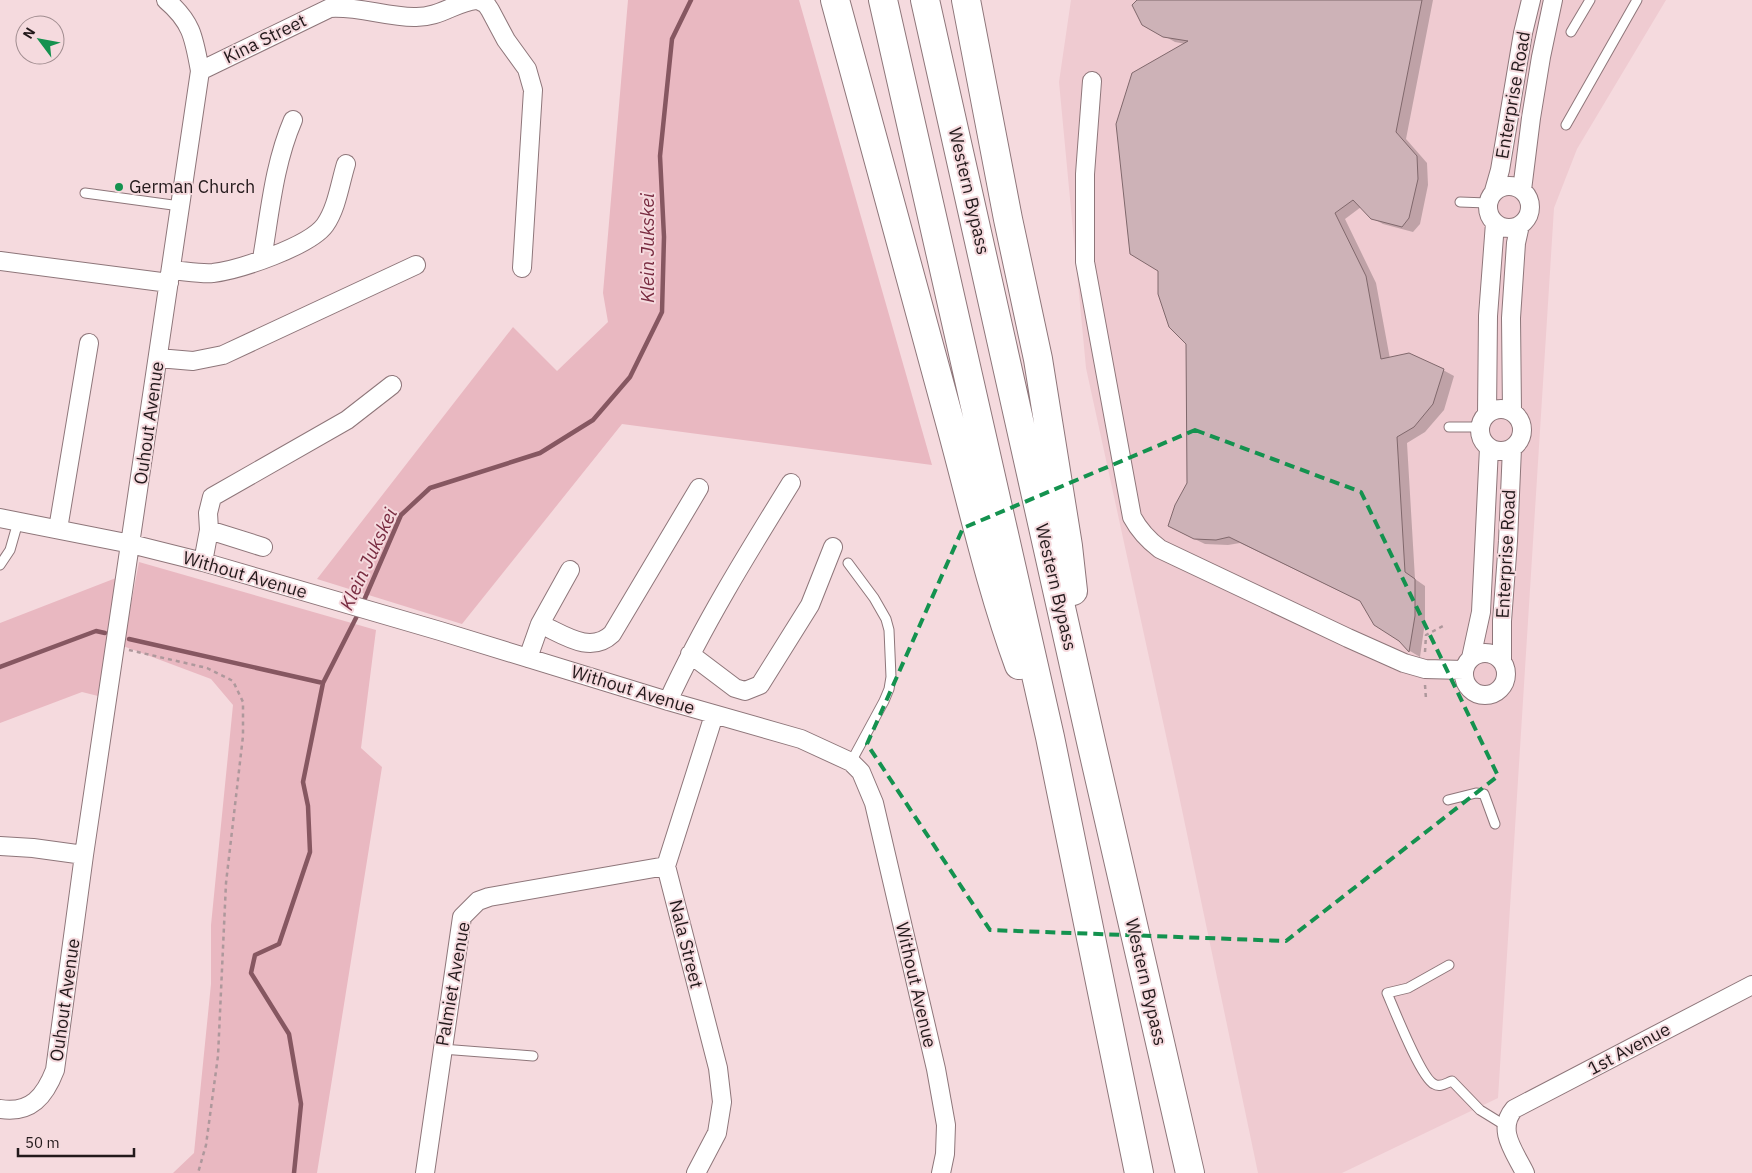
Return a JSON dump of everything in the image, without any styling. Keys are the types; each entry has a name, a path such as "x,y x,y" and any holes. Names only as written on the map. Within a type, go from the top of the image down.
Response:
{"highway":[{"path":"835,0 941,388 989,574 1016,656 1050,737"},
{"path":"883,0 1050,737 1139,1173"},
{"name":"Western Bypass","path":"925,0 1190,1173"},
{"path":"966,0 1008,219 1038,359 1068,546 1092,746"}],"street":[{"name":"Kina Street","path":"200,71 340,4 413,18 429,17 477,0"},
{"path":"477,0 486,4 490,10 506,40 526,69 533,90 522,268"},
{"name":"Enterprise Road","path":"1491,197 1500,170 1523,33 1531,0"},
{"name":"Enterprise Road","path":"1522,190 1530,118 1554,0"},
{"name":"Ouhout Avenue","path":"0,1109 15,1110 29,1106 40,1097 49,1085 55,1070 84,855 200,71 191,31 175,3"},
{"path":"1092,81 1085,174 1085,262 1132,517 1138,527 1150,542 1160,549 1404,663 1425,669 1467,664"},
{"path":"262,260 276,174 284,142 293,120"},
{"path":"0,261 170,276 228,271 262,260 309,240 319,233 332,212 346,164"},
{"path":"1483,421 1500,408 1512,412 1519,419 1522,432 1518,444 1499,452 1489,448 1483,441 1483,421 1488,316 1494,223 1488,211 1491,197 1500,187 1508,185 1522,190 1527,195 1530,208 1525,220 1520,225 1507,228 1494,223"},
{"path":"1512,412 1511,318 1516,243 1520,225"},
{"path":"158,358 193,361 223,355 416,265"},
{"path":"58,529 89,343"},
{"path":"203,562 209,530 208,513 212,497 347,420 392,385"},
{"name":"Enterprise Road","path":"1467,664 1481,612 1489,448"},
{"name":"Enterprise Road","path":"1502,660 1502,621 1512,448"},
{"path":"668,701 690,654 790,483"},
{"path":"540,624 580,642 597,644 605,640 612,634 700,488"},
{"name":"Without Avenue","path":"0,518 131,544 203,562 801,739 851,762 861,772 874,803 936,1069 946,1125 942,1173"},
{"path":"209,530 263,547"},
{"path":"690,654 735,688 745,691 760,685 810,605 833,547"},
{"path":"528,658 540,624 570,570"},
{"path":"1484,652 1492,653 1502,660 1506,668 1505,682 1496,692 1484,695 1471,690 1464,678 1467,664 1477,654 1484,652"},
{"path":"666,866 714,714"},
{"path":"0,846 33,848 84,855"},
{"name":"Palmiet Avenue","path":"425,1173 462,917 478,900 489,897 666,866"},
{"name":"Nala Street","path":"666,866 718,1068 722,1102 717,1133 696,1173"},
{"name":"1st Avenue","path":"1507,1121 1514,1109 1752,984"},
{"path":"1507,1121 1506,1133 1525,1173"}],"lane":[{"path":"1571,32 1590,0"},
{"path":"1566,125 1637,0"},
{"path":"85,193 180,206"},
{"path":"1460,202 1491,197"},
{"path":"1449,427 1483,421"},
{"path":"0,565 10,550 18,522"},
{"path":"848,564 874,598 886,619 889,630 891,677 884,701 851,762"},
{"path":"1448,800 1476,793 1484,794 1495,824"},
{"path":"1449,965 1408,988 1387,993 1419,1064 1429,1080 1434,1085 1441,1086 1452,1080 1480,1110 1507,1121"},
{"path":"442,1050 533,1056"}],"path":[{"path":"115,647 207,668 233,681 243,702 243,736 226,883 218,1056 206,1145 198,1173"}],"highlighted area":[{"path":"1195,430 1361,492 1498,776 1286,941 990,930 867,744 963,528"}],"shaded area":[{"path":"628,0 799,0 932,465 622,424 462,624 317,579 513,327 557,371 608,322 603,293"},
{"path":"1071,0 1666,0 1577,149 1554,208 1498,1098 1342,1173 1258,1173 1177,786 1086,368 1059,82"},
{"path":"139,562 376,630 361,748 382,767 317,1173 173,1173 194,1153 211,984 211,925 233,705 211,679 123,646"},
{"path":"116,578 98,696 82,692 0,723 0,623"}],"building":[{"path":"1137,0 1422,0 1396,132 1417,156 1418,179 1409,218 1402,227 1371,219 1353,200 1335,213 1366,276 1381,359 1409,353 1444,369 1433,404 1414,427 1397,437 1405,572 1415,579 1415,616 1409,652 1399,641 1374,625 1360,601 1229,537 1216,540 1194,539 1168,526 1175,505 1187,483 1186,344 1169,327 1158,294 1158,271 1130,254 1116,124 1132,73 1188,41 1163,37 1142,25 1132,5"}],"waterway":[{"name":"Klein Jukskei","path":"362,605 401,515 430,488 540,453 593,420 630,377 662,312 664,237 660,156 672,39 691,0"},
{"name":"Klein Jukskei","path":"294,1173 301,1104 289,1034 251,973 255,955 279,944 310,852 308,806 303,782 323,683 359,612"},
{"path":"0,667 96,631 105,633"},
{"path":"129,639 323,683"}],"place":[{"name":"German Church","path":"119,187"}]}
